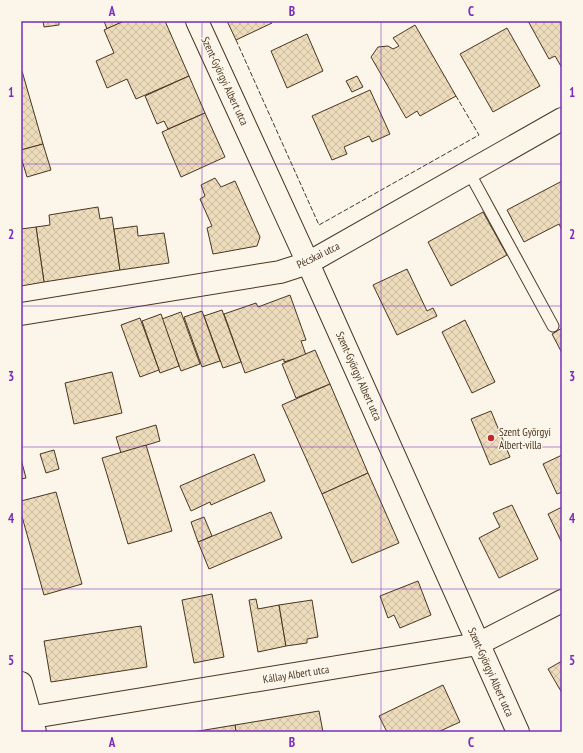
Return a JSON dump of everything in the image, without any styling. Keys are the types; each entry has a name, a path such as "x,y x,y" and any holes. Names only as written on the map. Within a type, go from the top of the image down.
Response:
{"street":[{"name":"Szent-Györgyi Albert utca","path":"197,21 308,263 518,732"},
{"name":"Pécskai utca","path":"21,314 280,272 308,263 562,120"},
{"name":"Kállay Albert utca","path":"29,723 478,644 562,601"},
{"path":"21,683 29,723"}],"lane":[{"path":"469,172 553,326"}],"building":[{"path":"43,21 59,21 59,25 44,27"},
{"path":"104,21 124,21 107,29"},
{"path":"124,21 165,21 189,76 136,99 127,79 107,88 96,61 114,53 104,30"},
{"path":"227,21 271,21 272,23 236,40"},
{"path":"528,21 562,21 562,68 555,56 549,59"},
{"path":"415,25 456,96 420,116 417,111 406,118 371,57 378,47 388,46 393,49 399,46 393,38"},
{"path":"507,28 540,86 493,112 460,54"},
{"path":"307,34 323,71 287,88 271,51"},
{"path":"21,71 43,144 21,150"},
{"path":"189,76 205,113 168,129 164,121 157,124 145,96"},
{"path":"357,76 363,87 352,92 346,81"},
{"path":"370,90 390,134 372,142 369,136 344,147 347,154 332,160 312,116"},
{"path":"205,113 225,157 181,177 162,132"},
{"path":"43,144 51,170 27,177 21,157 21,150"},
{"path":"215,178 221,187 235,181 260,237 257,246 213,254 207,228 212,226 200,199 205,196 201,185"},
{"path":"562,181 562,230 559,224 524,242 507,210"},
{"path":"98,207 100,219 112,217 120,270 44,282 36,227 50,225 49,215"},
{"path":"483,212 507,255 451,286 428,242"},
{"path":"137,226 138,236 164,233 169,263 120,270 114,229"},
{"path":"36,227 44,282 21,286 21,229"},
{"path":"407,269 427,311 433,308 437,316 397,335 373,285"},
{"path":"290,295 306,340 301,341 306,355 284,362 284,359 245,373 224,314 256,303 258,307"},
{"path":"222,310 241,362 223,368 204,316"},
{"path":"202,311 220,361 202,367 184,317"},
{"path":"181,312 200,364 181,371 162,319"},
{"path":"161,314 179,366 160,373 142,321"},
{"path":"140,318 159,370 140,377 121,325"},
{"path":"465,320 495,382 472,393 442,332"},
{"path":"562,328 562,353 552,334"},
{"path":"315,350 330,384 296,398 282,364"},
{"path":"112,372 122,413 74,424 65,383"},
{"path":"330,384 368,473 322,494 282,405"},
{"name":"Szent Györgyi Albert-villa","path":"491,411 510,457 490,465 471,419"},
{"path":"156,425 160,441 121,453 116,437"},
{"path":"146,445 172,531 128,544 102,458"},
{"path":"54,450 59,469 46,473 40,454"},
{"path":"254,454 265,481 211,505 210,502 191,511 180,486"},
{"path":"562,455 562,492 557,494 543,464"},
{"path":"21,459 26,478 21,479"},
{"path":"368,473 399,543 352,563 322,494"},
{"path":"56,492 82,584 44,595 21,513 21,501"},
{"path":"512,505 538,559 499,578 479,538 500,527 493,513"},
{"path":"562,507 562,543 548,514"},
{"path":"271,512 282,538 209,569 198,542"},
{"path":"204,517 212,536 198,542 191,522"},
{"path":"418,581 431,615 400,628 394,615 388,618 380,596"},
{"path":"212,594 224,657 194,663 182,600"},
{"path":"256,599 258,609 279,605 286,646 258,652 249,600"},
{"path":"312,600 318,637 307,639 307,643 286,646 279,605"},
{"path":"141,626 147,667 51,682 44,641"},
{"path":"562,661 562,693 548,669"},
{"path":"443,685 460,722 438,732 387,732 379,716"},
{"path":"319,711 323,732 236,732 235,725"},
{"path":"235,725 236,732 193,732"}],"fence":[{"path":"236,40 319,225 479,135 456,96"}],"place":[{"name":"Szent Györgyi Albert-villa","path":"491,438"}]}
